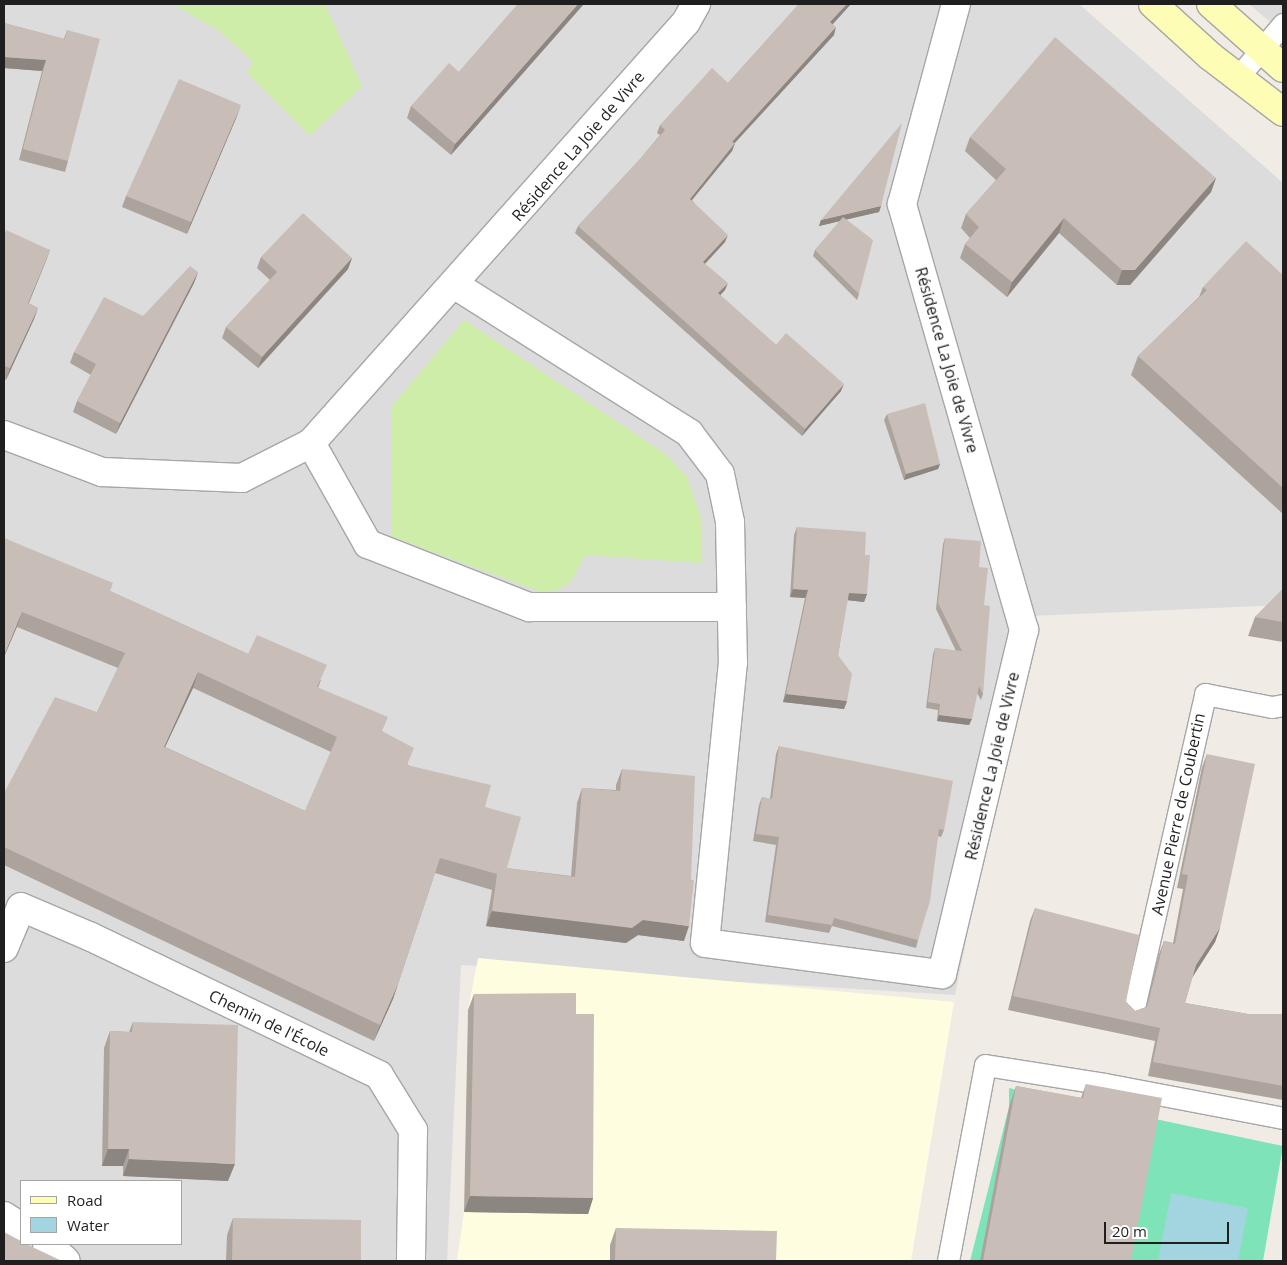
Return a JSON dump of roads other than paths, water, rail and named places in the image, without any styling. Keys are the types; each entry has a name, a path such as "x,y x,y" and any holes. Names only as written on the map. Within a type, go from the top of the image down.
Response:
{"main road":[{"path":"1153,4 1238,77 1283,112"},
{"path":"1211,4 1283,68"}],"street":[{"name":"Résidence La Joie de Vivre","path":"4,435 102,472 242,478 311,443 455,285 686,22 696,4"},
{"name":"Résidence La Joie de Vivre","path":"455,285 689,433 720,474 730,522 733,662 705,943 942,974 1024,630 902,204 956,4"},
{"path":"311,443 368,544 529,607 732,607"},
{"name":"Chemin de l'École","path":"4,948 21,907 91,937 378,1076 413,1130 410,1261"},
{"path":"4,1216 20,1226"},
{"path":"48,1245 66,1261"}],"lane":[{"path":"1238,77 1263,50 1283,24"},
{"name":"Avenue Pierre de Coubertin","path":"1133,1012 1205,694 1272,707 1283,705"},
{"path":"948,1261 985,1066 1105,1084 1283,1118"}],"water":[{"path":"1171,1193 1248,1208 1238,1261 1158,1261"}]}
